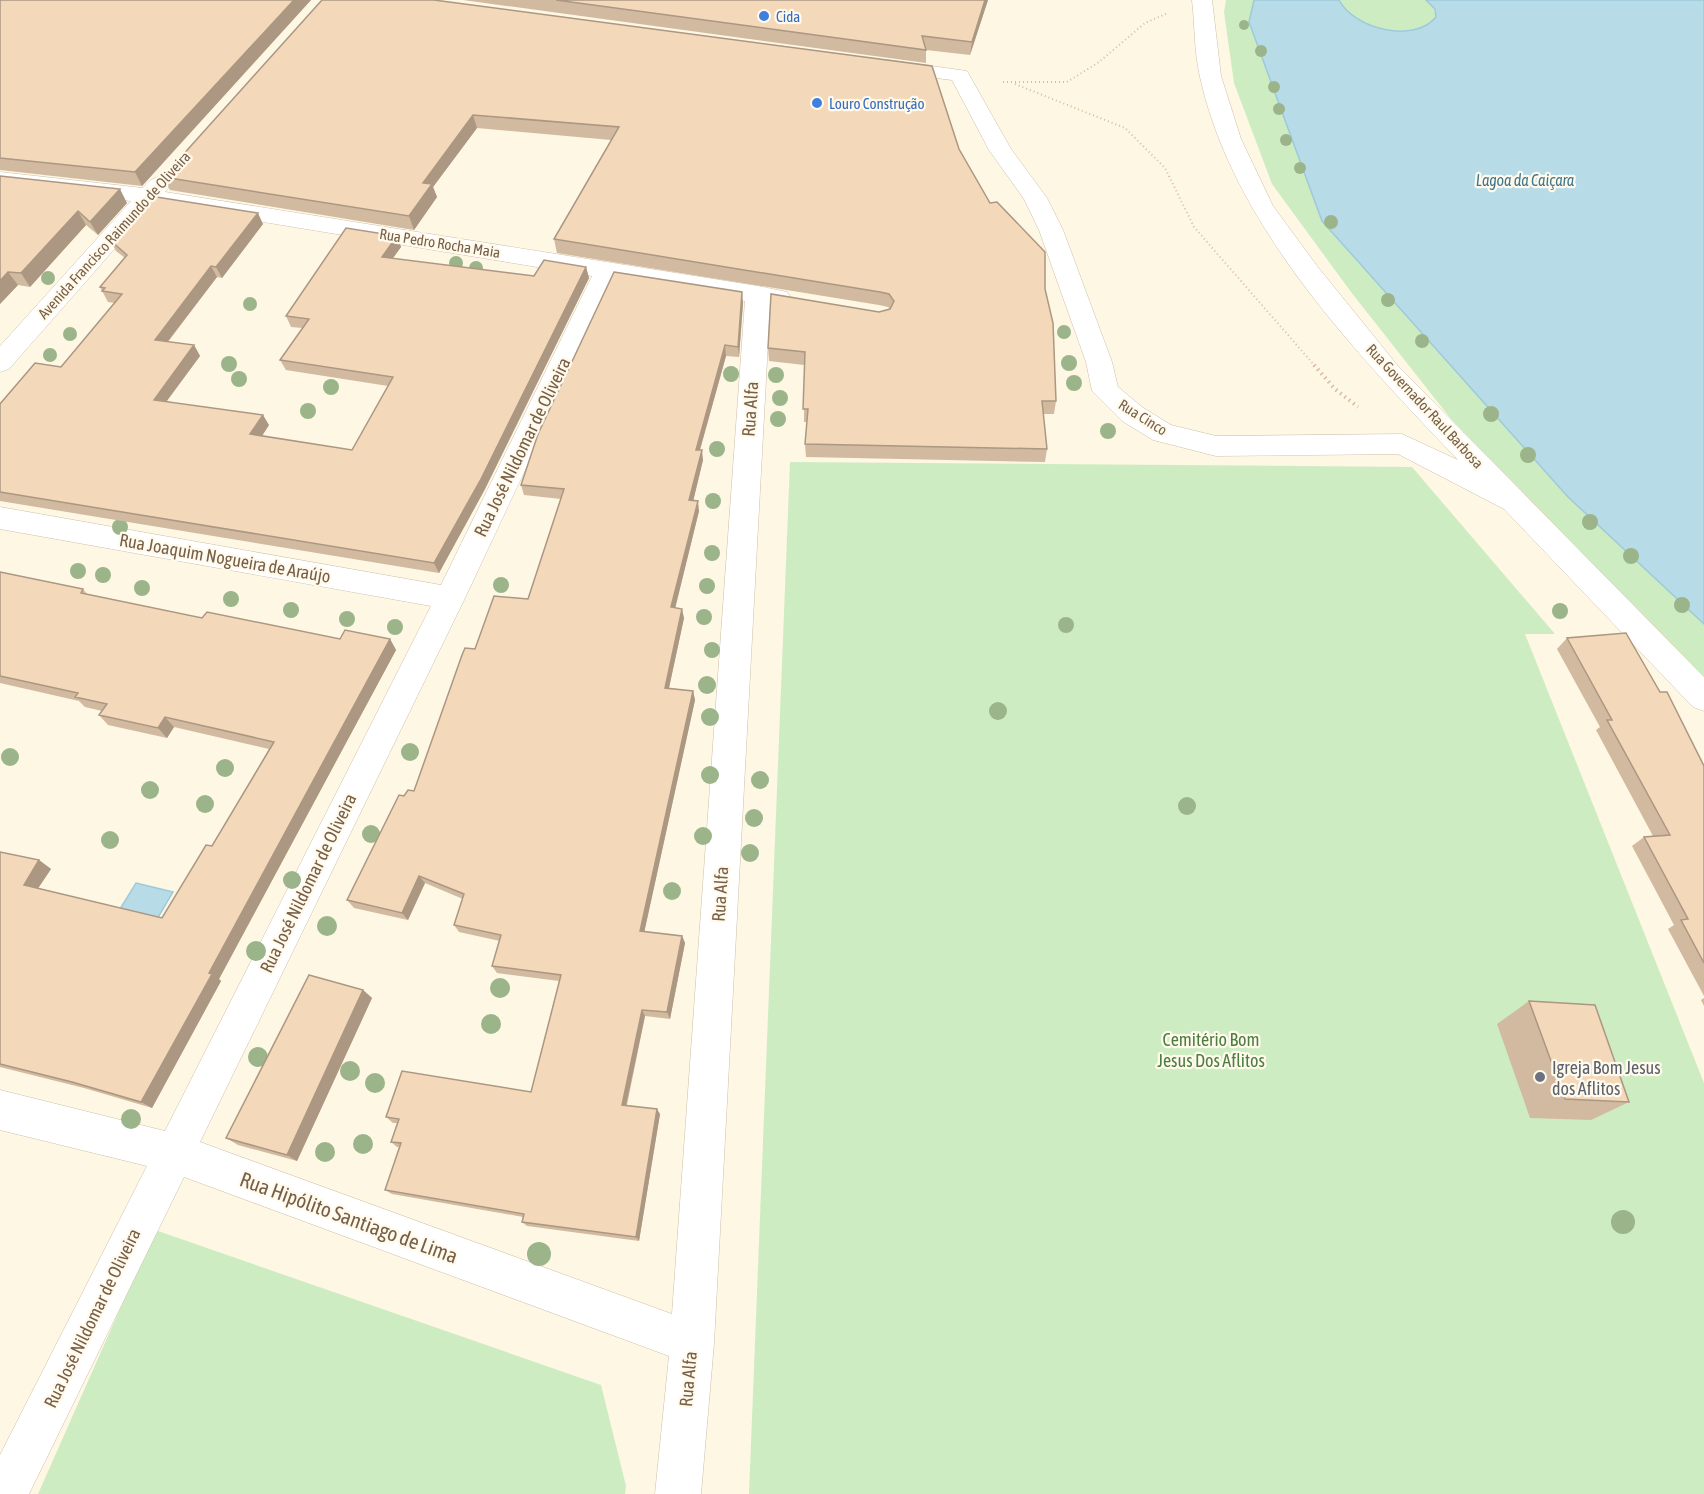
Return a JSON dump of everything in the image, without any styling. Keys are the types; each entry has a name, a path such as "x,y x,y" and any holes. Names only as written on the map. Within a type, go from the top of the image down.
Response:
{"street":[{"name":"Rua Governador Raul Barbosa","path":"1202,0 1210,76 1230,139 1262,206 1308,272 1389,372 1704,698"},
{"path":"863,64 960,75"},
{"name":"Rua Cinco","path":"960,75 1000,150 1035,198 1051,230 1099,362 1105,391 1132,414 1163,433 1216,446 1402,444 1519,504"},
{"name":"Avenida Francisco Raimundo de Oliveira","path":"0,363 173,169"},
{"name":"Rua Pedro Rocha Maia","path":"0,179 148,196 802,302"},
{"name":"Rua José Nildomar de Oliveira","path":"5,1494 450,598 607,270"},
{"name":"Rua Alfa","path":"678,1494 692,1343 758,294"},
{"name":"Rua Joaquim Nogueira de Araújo","path":"0,519 450,598"},
{"name":"Rua Hipólito Santiago de Lima","path":"0,1110 174,1154 692,1343"}],"path":[{"path":"960,75 1015,84 1067,82 1099,62 1144,23 1173,11"},
{"path":"1015,84 1125,128 1166,168 1194,227 1335,389 1402,444"}],"green space":[{"path":"1226,0 1254,0 1249,22 1322,221 1568,497 1704,624 1704,679 1451,419 1351,292 1272,184 1234,83 1224,12"},
{"path":"1336,0 1426,0 1435,10 1436,17 1428,24 1407,31 1382,29 1351,17"},
{"name":"Cemitério Bom Jesus Dos Aflitos","path":"790,462 1412,467 1555,634 1525,634 1704,1083 1704,1494 749,1494"},
{"path":"155,1230 601,1385 626,1486 625,1494 38,1494"}],"water":[{"name":"Lagoa da Caiçara","path":"1254,0 1339,0 1357,19 1385,30 1400,31 1414,30 1426,25 1436,17 1435,9 1426,0 1704,0 1704,624 1568,497 1322,221 1249,22"},
{"path":"136,883 173,892 123,977 84,967"}],"building":[{"path":"0,0 294,0 135,172 0,158"},
{"path":"322,0 434,0 932,66 959,149 990,203 997,202 1045,252 1045,289 1053,323 1056,401 1042,401 1047,449 805,444 808,409 803,409 805,352 768,348 771,294 879,312 890,309 894,301 889,294 880,292 554,239 619,127 473,115 423,183 432,184 409,216 163,177"},
{"path":"556,0 985,0 972,42 922,36 926,50"},
{"path":"0,176 120,189 90,222 78,211 21,273 8,272 0,281"},
{"path":"150,196 258,213 216,267 211,266 155,340 194,345 154,400 263,415 250,434 352,450 393,377 280,360 309,319 286,316 346,228 397,236 382,257 534,276 544,260 586,267 481,479 434,563 0,492 0,404 35,363 61,367 122,294 102,291 105,288 100,287 127,255 110,240"},
{"path":"614,272 742,292 738,347 725,345 696,450 702,450 689,500 698,501 671,607 682,609 665,688 693,691 640,931 682,936 667,1012 642,1010 622,1105 657,1109 636,1237 522,1222 524,1214 385,1190 401,1143 391,1142 399,1119 386,1117 402,1071 531,1092 561,975 492,966 501,935 454,925 464,894 419,876 402,913 347,900 399,795 404,796 408,790 414,791 462,655 465,648 475,649 494,596 528,599 564,489 521,485 538,434"},
{"path":"0,572 83,589 81,593 202,618 207,612 340,639 345,630 390,639 209,973 212,974 141,1102 0,1064 0,852 39,860 24,885 162,918 206,845 212,846 274,742 165,717 158,728 99,715 107,704 75,697 78,693 0,676"},
{"path":"1626,633 1660,692 1667,692 1704,766 1704,963 1681,920 1688,919 1644,837 1670,835 1607,720 1612,720 1567,638"},
{"path":"309,975 363,990 287,1155 226,1138"},
{"path":"1529,1001 1595,1005 1629,1102 1565,1099"}],"place":[{"name":"Cida","path":"764,16"},
{"name":"Louro Construção","path":"817,103"},
{"name":"Igreja Bom Jesus dos Aflitos","path":"1540,1077"}]}
